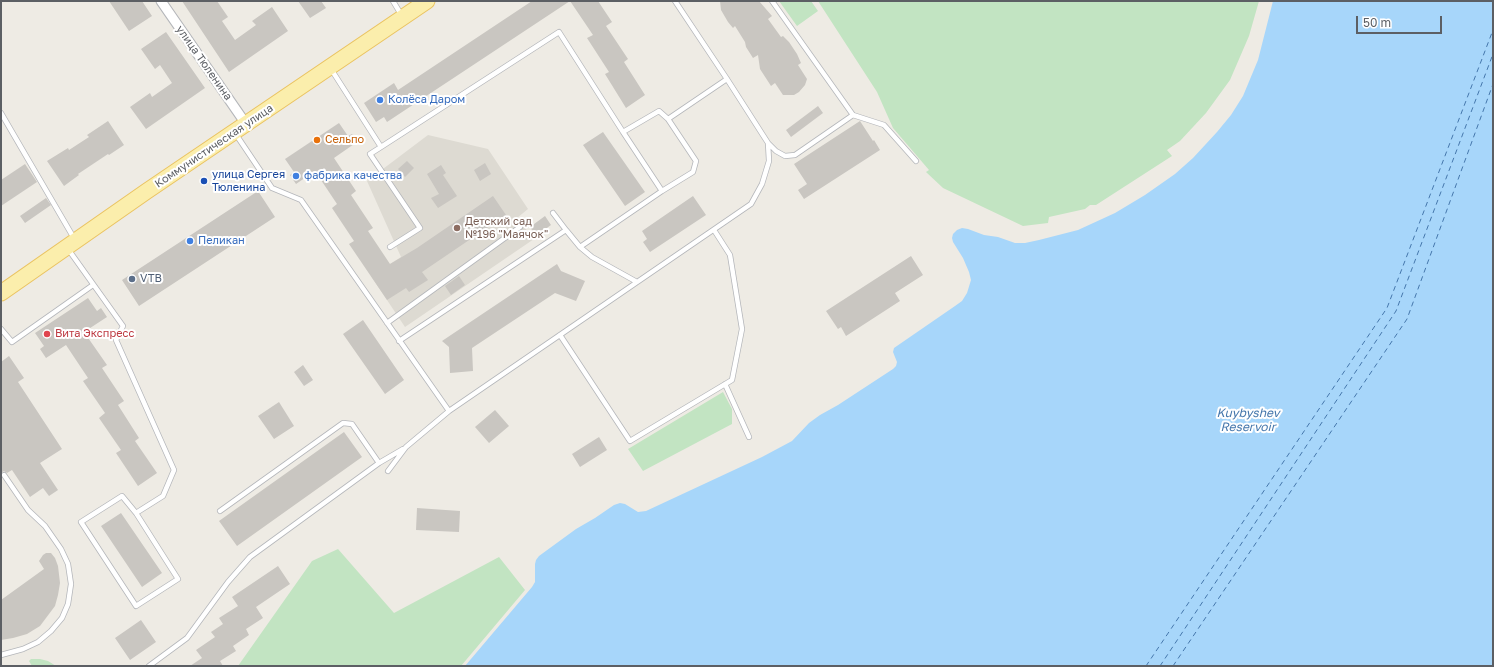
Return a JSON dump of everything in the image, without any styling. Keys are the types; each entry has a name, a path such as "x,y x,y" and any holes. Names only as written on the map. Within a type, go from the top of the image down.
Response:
{"main road":[{"name":"Коммунистическая улица","path":"1,293 427,1"}],"street":[{"name":"улица Тюленина","path":"161,1 240,128"}],"lane":[{"path":"393,1 403,17"},
{"path":"675,1 768,143 776,152 785,156 795,155 853,115"},
{"path":"772,1 853,115 884,125 916,161"},
{"path":"390,247 420,228 370,154 559,32 662,191"},
{"path":"330,67 381,147"},
{"path":"668,119 727,79"},
{"path":"580,247 662,191 693,172 696,161 668,119 660,111 623,132"},
{"path":"1,113 94,285 123,326 116,340 174,470 163,496 136,513"},
{"path":"240,128 272,188 301,200 449,411"},
{"path":"149,666 187,638 228,582 250,557 379,463 406,447 449,411 751,204 762,184 769,161 768,143"},
{"path":"553,213 580,247 592,257 637,282"},
{"path":"387,323 520,227"},
{"path":"399,341 566,230"},
{"path":"560,335 630,441 732,380 742,329 730,255 714,230"},
{"path":"1,329 12,342 94,285"},
{"path":"725,384 749,437"},
{"path":"220,511 343,423 352,424 379,463"},
{"path":"388,471 406,447"},
{"path":"1,655 28,647 38,642 51,631 62,618 68,604 71,584 68,564 61,549 45,526 28,510 4,475"},
{"path":"122,496 136,513 178,579 136,606 81,522 122,496"}],"shaded area":[{"name":"Детский сад №196 \"Маячок\"","path":"428,135 488,149 528,209 517,218 534,239 405,327 371,276 401,257 367,181"}],"green space":[{"path":"779,1 811,1 818,11 797,26"},
{"path":"818,1 1259,1 1249,36 1230,80 1206,113 1180,141 1167,150 1172,156 1096,205 1090,205 1085,209 1049,217 1048,223 1023,226 943,188 926,172 929,170 893,128 877,92"},
{"path":"723,392 732,409 732,424 643,471 628,449"},
{"path":"338,549 394,613 499,557 525,590 461,666 238,666 312,561"},
{"path":"31,659 48,661 56,666 32,666 29,661"}],"water":[{"name":"Kuybyshev Reservoir","path":"1273,1 1493,1 1493,666 465,666 532,587 535,582 535,564 539,556 576,529 614,505 620,503 625,504 638,512 646,511 762,457 792,441 809,423 820,415 893,369 897,362 893,352 894,348 962,301 967,293 971,280 969,272 952,238 953,234 957,230 962,228 968,229 1015,243 1025,243 1078,230 1115,213 1145,195 1175,174 1193,158 1217,132 1231,115 1243,96 1258,60"}],"building":[{"path":"109,1 142,1 152,16 129,31"},
{"path":"182,1 217,1 228,17 222,21 235,40 256,25 252,21 272,7 288,31 229,72"},
{"path":"298,1 321,1 326,8 310,18"},
{"path":"532,1 570,1 387,122 384,117 376,122 364,103 394,83 398,90"},
{"path":"570,1 598,1 612,22 606,26 628,59 624,62 645,95 626,108 605,74 609,72 587,38 593,35"},
{"path":"720,1 759,1 772,16 768,19 781,37 783,36 789,42 801,63 798,65 807,79 805,85 799,92 794,95 783,95 775,83 771,86 760,69 758,55 753,58 735,26 733,28 721,10"},
{"path":"166,32 205,88 146,129 130,107 150,93 152,97 172,83 160,65 155,69 141,49"},
{"path":"818,106 823,113 791,137 786,130"},
{"path":"108,121 124,145 78,174 79,175 64,186 47,161 68,148 69,150 89,137 87,135"},
{"path":"860,121 880,150 804,199 798,190 807,184 794,164"},
{"path":"339,123 348,136 352,134 357,142 334,158 356,191 351,195 373,228 368,231 390,264 417,248 493,196 506,215 422,272 428,280 409,292 406,288 387,300 349,244 354,241 332,208 337,204 315,171 296,184 290,175 294,172 285,159"},
{"path":"603,132 645,192 625,206 583,145"},
{"path":"407,161 414,168 405,177 398,169"},
{"path":"485,163 491,174 480,181 474,170"},
{"path":"25,164 37,182 1,206 1,180"},
{"path":"441,165 446,173 443,175 457,196 438,208 431,198 439,194 427,174"},
{"path":"258,191 275,217 139,306 122,280"},
{"path":"693,196 706,215 650,252 643,242 647,239 642,231"},
{"path":"46,198 51,205 25,223 20,216"},
{"path":"545,216 551,225 536,236 530,227"},
{"path":"911,256 923,275 895,293 900,301 846,336 841,327 838,329 826,311"},
{"path":"557,264 561,271 585,281 576,301 555,293 472,348 473,371 450,373 449,347 442,341"},
{"path":"459,276 465,285 451,295 445,286"},
{"path":"88,298 97,311 101,308 107,317 84,332 107,365 102,368 124,401 118,405 139,438 135,441 157,473 138,486 116,453 121,450 99,418 105,413 83,381 88,378 66,345 46,358 40,349 44,346 35,333"},
{"path":"363,320 404,380 385,394 343,334"},
{"path":"9,356 24,378 18,382 62,449 40,463 58,490 49,496 43,488 30,497 12,470 7,473 4,471 1,473 1,362"},
{"path":"303,365 313,380 304,386 294,372"},
{"path":"279,402 294,426 274,439 258,416"},
{"path":"495,410 509,426 489,443 475,427"},
{"path":"344,432 362,457 237,546 219,521"},
{"path":"599,437 607,450 580,467 572,454"},
{"path":"417,508 460,511 459,532 416,530"},
{"path":"121,513 162,573 142,587 101,526"},
{"path":"46,553 51,553 58,566 60,583 55,606 40,626 27,634 1,640 1,600 44,569 39,561"},
{"path":"278,566 290,584 256,607 263,618 246,629 249,635 233,646 236,651 220,661 223,666 190,666 202,658 196,650 215,637 211,632 223,624 219,618 238,606 232,597"},
{"path":"141,620 156,642 130,660 115,638"}],"ferry route":[{"path":"1146,666 1387,308 1493,30"},
{"path":"1160,666 1396,311 1493,54"},
{"path":"1173,666 1407,319 1493,84"}],"place":[{"name":"Колёса Даром","path":"380,100"},
{"name":"Сельпо","path":"317,140"},
{"name":"фабрика качества","path":"296,176"},
{"name":"улица Сергея Тюленина","path":"204,181"},
{"name":"Детский сад №196 \"Маячок\"","path":"457,228"},
{"name":"Пеликан","path":"190,241"},
{"name":"VTB","path":"132,279"},
{"name":"Вита Экспресс","path":"47,334"}]}
